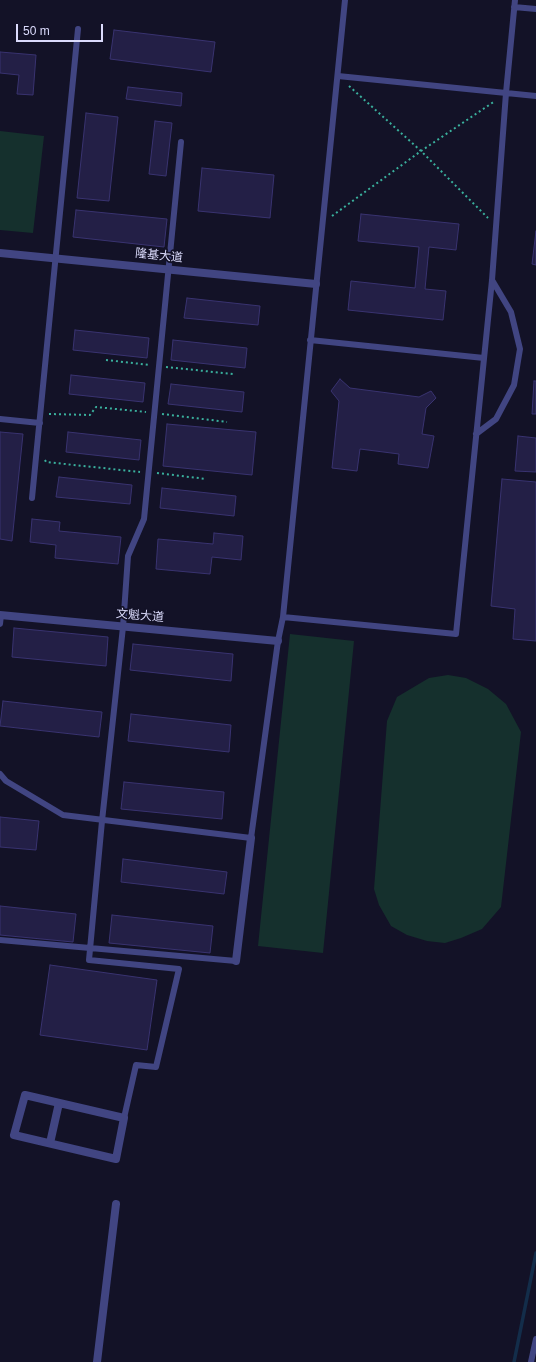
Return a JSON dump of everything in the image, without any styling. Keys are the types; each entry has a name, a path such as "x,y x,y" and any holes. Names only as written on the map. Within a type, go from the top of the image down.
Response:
{"street":[{"name":"隆基大道","path":"0,253 316,284"},
{"name":"文魁大道","path":"0,615 278,641"},
{"path":"236,961 251,838"},
{"path":"25,1095 124,1118 116,1159 14,1134 25,1095"},
{"path":"50,1143 59,1103"},
{"path":"97,1362 116,1204"}],"lane":[{"path":"0,774 6,781 63,815 102,821 251,838 278,641 283,617 310,340 346,0"},
{"path":"283,617 456,634 492,280 506,93 515,3 536,9"},
{"path":"32,498 78,29"},
{"path":"338,76 536,96"},
{"path":"124,1118 136,1065 156,1067 179,969 89,960 123,627 128,556 144,519 181,142"},
{"path":"476,434 496,420 514,385 520,349 510,312 492,280"},
{"path":"310,340 484,358"},
{"path":"0,419 40,423"},
{"path":"0,615 0,624"},
{"path":"0,940 236,961"},
{"path":"531,1362 536,1339"}],"path":[{"path":"338,76 421,151 496,226"},
{"path":"322,223 421,151 506,93"},
{"path":"106,360 233,374"},
{"path":"41,413 90,415 96,407 227,422"},
{"path":"45,454 46,462 206,479"}],"green space":[{"path":"0,131 44,136 33,233 0,230"},
{"path":"290,634 354,641 323,953 258,946"},
{"path":"448,675 466,678 488,689 506,704 521,732 501,907 482,929 445,943 427,941 407,935 391,926 379,905 374,889 387,721 397,697 429,678"}],"building":[{"path":"114,30 215,42 211,72 110,59"},
{"path":"0,52 36,55 33,95 17,94 19,75 0,73"},
{"path":"128,87 182,93 181,106 126,99"},
{"path":"86,113 118,117 109,201 77,198"},
{"path":"155,121 172,123 166,176 149,174"},
{"path":"202,168 274,175 270,218 198,211"},
{"path":"76,210 167,219 164,247 73,237"},
{"path":"361,214 459,224 456,250 429,247 425,289 446,291 443,320 348,310 351,281 415,288 419,247 358,241"},
{"path":"536,231 536,265 532,264"},
{"path":"187,298 260,306 258,325 184,318"},
{"path":"75,330 149,338 147,358 73,350"},
{"path":"173,340 247,348 245,368 171,360"},
{"path":"71,375 145,383 143,402 69,394"},
{"path":"340,379 350,388 419,397 431,391 436,398 426,408 422,434 434,436 428,468 398,464 399,454 360,449 357,471 332,468 339,401 331,391"},
{"path":"534,381 536,381 536,414 532,414"},
{"path":"171,384 244,392 242,412 168,404"},
{"path":"167,424 256,432 252,475 163,466"},
{"path":"0,432 23,434 12,541 0,539"},
{"path":"68,432 141,440 139,460 66,452"},
{"path":"518,436 536,438 536,472 515,471"},
{"path":"59,477 132,485 130,504 56,497"},
{"path":"502,479 536,482 536,641 513,639 515,609 491,606"},
{"path":"162,488 236,496 234,516 160,508"},
{"path":"32,519 60,522 59,531 121,537 118,564 55,558 56,545 30,542"},
{"path":"214,533 243,536 241,560 212,557 210,574 156,569 158,539 213,544"},
{"path":"14,628 108,637 106,666 12,657"},
{"path":"133,644 233,654 231,681 130,670"},
{"path":"3,701 102,712 99,737 0,726"},
{"path":"131,714 231,725 229,752 128,741"},
{"path":"124,782 224,792 222,819 121,809"},
{"path":"0,817 39,821 36,850 0,847"},
{"path":"123,859 227,872 224,894 121,882"},
{"path":"0,906 76,914 73,942 0,935"},
{"path":"112,915 213,926 210,953 109,943"},
{"path":"50,965 157,980 147,1050 40,1035"}],"waterway":[{"path":"514,1362 536,1253"}]}
